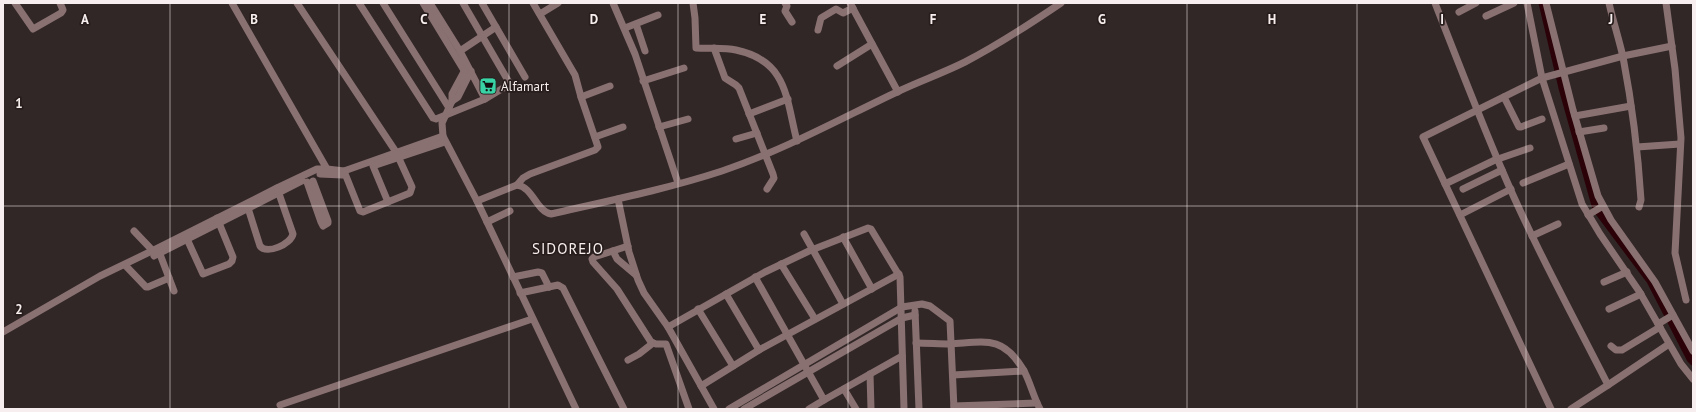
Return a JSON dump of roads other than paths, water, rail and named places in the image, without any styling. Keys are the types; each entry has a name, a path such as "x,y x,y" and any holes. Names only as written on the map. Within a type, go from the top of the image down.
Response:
{"street":[{"path":"15,3 33,29 61,13 63,10 60,3"},
{"path":"232,3 323,171"},
{"path":"297,3 397,154 412,187 412,191 388,202 360,211 345,173"},
{"path":"359,3 433,118 436,119 449,108 485,98 510,84 463,3"},
{"path":"383,3 449,108"},
{"path":"423,3 452,43 460,50 468,71 458,89 451,95 443,133 576,409"},
{"path":"430,3 485,98"},
{"path":"482,3 525,77"},
{"path":"477,201 517,185 523,178 530,174 598,149 574,73 533,3"},
{"path":"540,14 558,3"},
{"path":"613,3 635,54 678,183"},
{"path":"693,3 696,48 714,48 740,51 752,54 763,60 779,76 788,99 799,140"},
{"path":"792,22 786,11 786,5 794,3"},
{"path":"517,185 524,188 544,210 551,214 618,199 720,171 765,155 799,140 898,92 965,62 1061,3"},
{"path":"1435,3 1476,110 1497,159 1532,236 1608,385"},
{"path":"1459,12 1476,3"},
{"path":"1486,16 1514,3"},
{"path":"1527,3 1545,78 1569,164 1582,204 1660,324 1669,344 1687,373 1693,378"},
{"path":"1546,3 1562,72 1592,180 1602,206 1645,267 1693,351"},
{"path":"1609,3 1623,56 1631,106 1637,147 1641,200 1639,207"},
{"path":"1666,3 1679,107 1680,144 1675,253 1686,300"},
{"path":"818,30 821,18 836,10 843,13 852,6 898,92"},
{"path":"625,28 658,15"},
{"path":"636,24 645,51"},
{"path":"460,50 496,27"},
{"path":"837,66 872,44"},
{"path":"1551,409 1423,137 1476,110 1545,78 1623,56 1672,46"},
{"path":"714,48 722,74 739,88 774,174 774,178 767,189"},
{"path":"644,80 684,68"},
{"path":"581,97 610,86"},
{"path":"1504,97 1519,127 1542,119"},
{"path":"749,114 788,99"},
{"path":"1575,116 1631,106"},
{"path":"659,127 688,119"},
{"path":"595,137 623,127"},
{"path":"1579,132 1604,128"},
{"path":"305,180 317,169 345,173 373,166 443,133"},
{"path":"736,139 757,133"},
{"path":"1637,147 1680,144"},
{"path":"1445,184 1497,159 1530,148"},
{"path":"345,173 397,154"},
{"path":"1523,183 1569,164"},
{"path":"373,166 388,202"},
{"path":"1463,189 1502,170"},
{"path":"3,332 100,276 126,267 278,190 305,180 323,171"},
{"path":"305,180 328,221 328,223 323,226 305,180"},
{"path":"1460,215 1511,189"},
{"path":"248,208 263,249 268,250 288,242 292,238 293,234 278,190"},
{"path":"157,251 187,239 218,220 248,208 278,190"},
{"path":"618,199 636,275 644,293 668,327 714,409"},
{"path":"1589,214 1602,206"},
{"path":"487,222 510,211"},
{"path":"187,239 203,274 229,264 233,257 218,220"},
{"path":"1532,236 1558,224"},
{"path":"668,327 755,277 781,264 866,229 871,229 899,274 902,307 904,409"},
{"path":"134,231 157,251 174,291"},
{"path":"804,234 843,304"},
{"path":"843,238 872,289"},
{"path":"628,246 594,257 592,259 617,290 653,343"},
{"path":"613,251 617,259 636,275"},
{"path":"781,264 815,320"},
{"path":"126,267 146,287 169,278"},
{"path":"513,277 538,272 542,273 549,287"},
{"path":"1604,282 1627,272"},
{"path":"702,386 759,350 899,274"},
{"path":"755,277 805,369 824,400"},
{"path":"520,293 549,287 561,286 563,288 624,409"},
{"path":"726,294 759,350"},
{"path":"1609,309 1641,294"},
{"path":"914,305 919,409"},
{"path":"744,409 902,307 914,305 930,306 949,318 950,321 951,344 953,375 954,408 1038,406 1024,371 1012,354 996,344 985,341 951,344 916,343"},
{"path":"698,309 733,366"},
{"path":"729,409 902,318 915,315"},
{"path":"1612,346 1617,351 1622,350 1672,316"},
{"path":"280,405 532,319"},
{"path":"628,360 639,354 653,343 666,344 676,341"},
{"path":"666,344 690,409"},
{"path":"1571,409 1669,344"},
{"path":"809,409 817,407 824,400 844,388 902,356"},
{"path":"953,375 1024,371"},
{"path":"870,374 871,409"},
{"path":"844,388 856,409"}],"waterway":[{"path":"1542,3 1562,88 1596,209 1650,281 1690,359 1693,362"}],"place":[{"name":"Alfamart","path":"488,86"}],"district":[{"name":"SIDOREJO","path":"568,248"}]}
